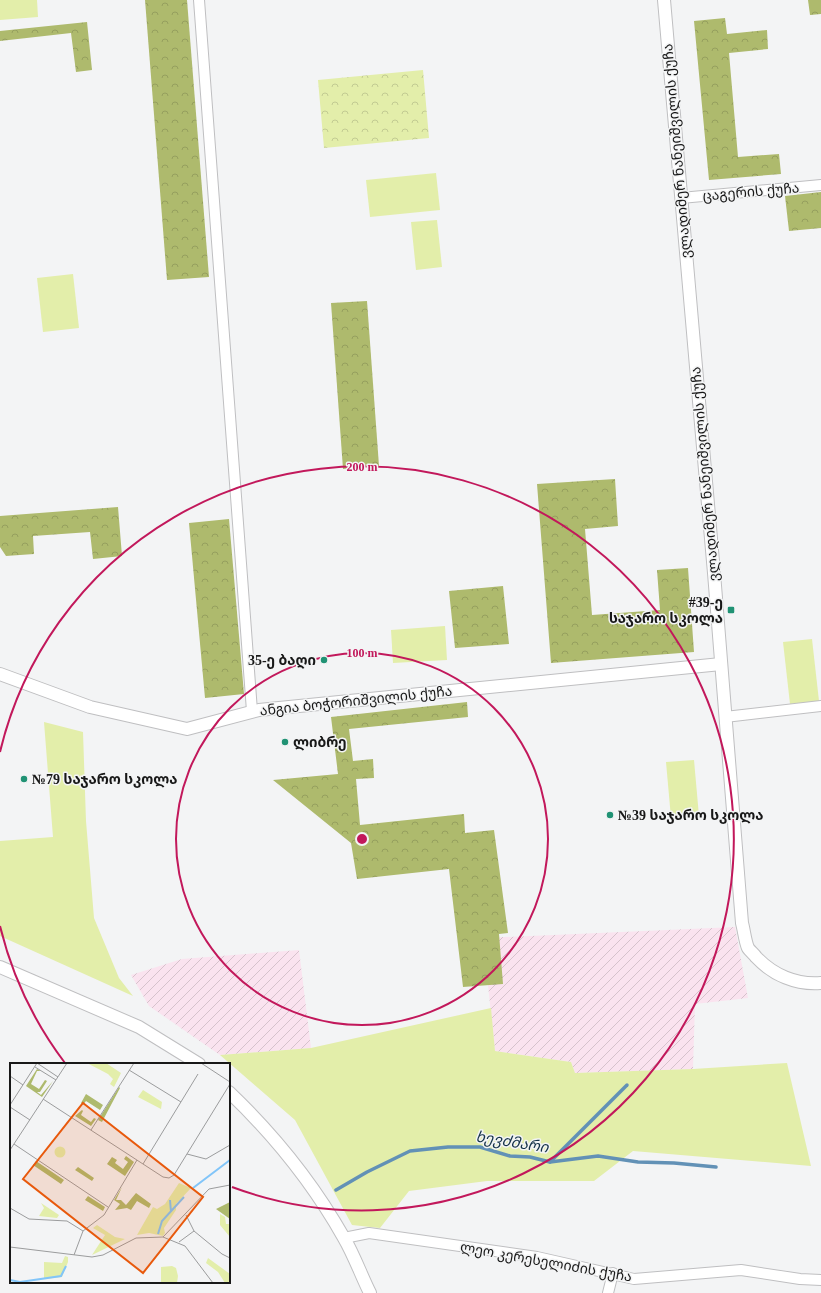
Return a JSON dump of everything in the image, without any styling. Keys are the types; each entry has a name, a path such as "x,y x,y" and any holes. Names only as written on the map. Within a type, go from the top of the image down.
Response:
{"street":[{"path":"199,0 252,711"},
{"name":"ვლადიმერ ნანეიშვილის ქუჩა","path":"664,0 714,573 720,664 742,923 748,948 766,967 780,976 795,981 814,983 821,982"},
{"name":"ცაგერის ქუჩა","path":"681,198 821,185"},
{"name":"ანგია ბოჭორიშვილის ქუჩა","path":"0,674 90,707 187,729 252,711 720,664"},
{"path":"725,716 821,706"},
{"path":"0,967 139,1027 197,1063"},
{"path":"230,1093 253,1115 308,1182 344,1238 370,1293"},
{"name":"ლეო კერესელიძის ქუჩა","path":"344,1238 369,1233 537,1257 634,1279 741,1270 800,1279 821,1280"},
{"path":"608,1293 612,1274"}],"shaded area":[{"path":"735,927 748,998 695,1004 693,1069 575,1073 571,1062 495,1051 483,938"},
{"path":"299,950 311,1048 220,1055 149,1006 131,975 182,959"}],"green space":[{"path":"0,0 37,0 38,17 0,20"},
{"path":"145,0 187,0 209,277 167,280"},
{"path":"808,0 821,0 821,14 810,15"},
{"path":"725,18 727,34 767,30 768,49 729,53 738,157 779,154 781,174 709,180 694,21"},
{"path":"87,22 92,70 76,72 71,33 0,41 0,31"},
{"path":"423,70 429,138 324,148 318,80"},
{"path":"436,173 440,210 370,217 366,180"},
{"path":"821,192 821,228 789,231 785,196"},
{"path":"437,220 442,267 416,270 411,222"},
{"path":"73,274 79,328 43,332 37,278"},
{"path":"367,301 379,466 343,469 331,303"},
{"path":"615,479 618,526 585,529 592,615 660,610 657,570 688,568 694,652 551,663 537,484"},
{"path":"118,507 122,556 93,559 90,532 33,536 34,554 6,556 0,547 0,516"},
{"path":"229,519 244,694 205,698 189,523"},
{"path":"503,586 509,644 455,648 449,591"},
{"path":"445,626 447,660 393,663 391,630"},
{"path":"812,639 819,701 790,704 783,642"},
{"path":"467,702 468,717 349,729 353,761 373,759 374,778 356,779 360,825 464,814 465,833 494,830 508,933 499,934 503,984 463,987 449,869 357,879 351,843 273,780 338,774 331,717"},
{"path":"44,722 83,732 86,821 94,918 119,978 133,996 0,936 0,841 53,837"},
{"path":"694,760 699,816 671,818 666,762"},
{"path":"491,1008 495,1051 571,1062 575,1073 693,1069 787,1063 811,1166 633,1151 594,1181 487,1181 409,1191 380,1228 352,1225 295,1120 220,1055 311,1048"}],"waterway":[{"path":"550,1162 627,1085"},
{"name":"ხევძმარი","path":"336,1190 367,1172 410,1151 448,1147 480,1147 510,1156 530,1157 550,1162 598,1156 638,1162 674,1163 716,1167"}],"place":[{"name":"#39-ე საჯარო სკოლა","path":"731,610"},
{"name":"35-ე ბაღი","path":"324,660"},
{"name":"ლიბრე","path":"285,742"},
{"name":"№79 საჯარო სკოლა","path":"24,779"},
{"name":"№39 საჯარო სკოლა","path":"610,815"}]}
